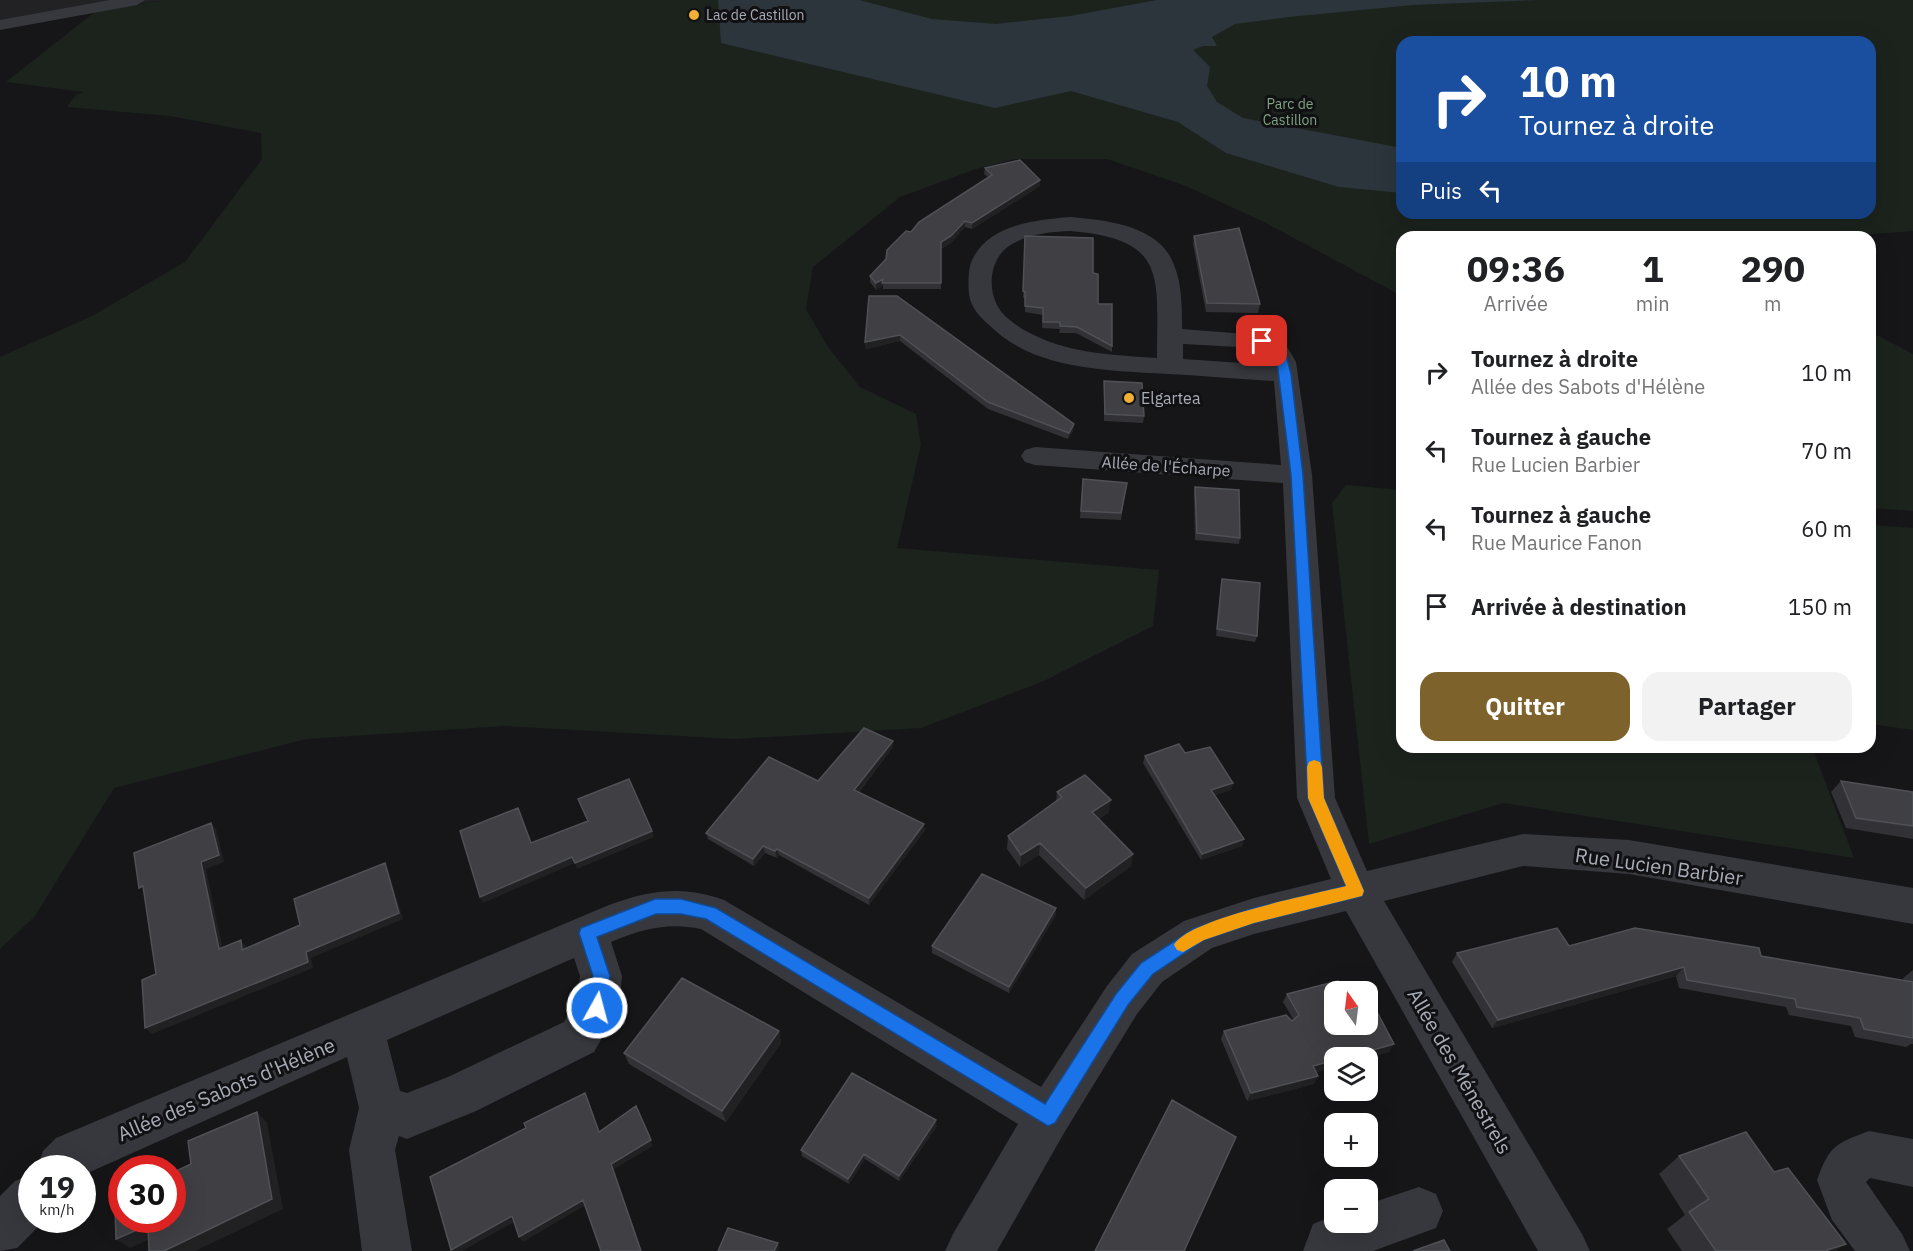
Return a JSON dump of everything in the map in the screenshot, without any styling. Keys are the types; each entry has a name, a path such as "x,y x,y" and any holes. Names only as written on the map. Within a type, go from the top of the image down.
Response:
{"street":[{"path":"0,25 137,0"},
{"path":"1170,366 1166,268 1158,254 1139,240 1112,229 1052,224 1021,231 999,242 984,258 980,285 986,308 1014,334 1057,354 1090,361 1286,374"},
{"name":"Allée des Ménestrels","path":"1169,336 1262,341 1275,347 1281,354 1286,374 1297,475 1316,798 1356,891 1565,1251"},
{"name":"Allée de l'Écharpe","path":"1035,456 1297,475"},
{"name":"Rue Lucien Barbier","path":"970,1251 1048,1117 1122,1000 1147,968 1199,934 1254,916 1523,850 1629,857 1913,906"},
{"name":"Allée des Sabots d'Hélène","path":"73,1155 587,933 655,907 681,907 710,913 1048,1117"},
{"path":"382,1108 407,1116 459,1095 579,1037 597,1008 601,976 587,933"},
{"path":"362,1029 382,1108 372,1150 387,1251"},
{"path":"1886,1251 1849,1203 1841,1180 1845,1169 1856,1159 1869,1154 1913,1163"},
{"path":"1328,1251 1330,1241 1419,1211"},
{"path":"0,1231 18,1212"}],"shaded area":[{"path":"0,0 164,0 0,23"},
{"name":"Lac de Castillon","path":"718,0 859,0 932,19 996,24 1070,16 1157,0 1539,0 1413,5 1235,24 1212,37 1217,46 1203,46 1193,50 1210,67 1207,86 1217,102 1243,118 1396,147 1396,192 1339,187 1226,153 1178,122 1071,91 995,108 721,43"}],"green space":[{"name":"Parc de Castillon","path":"164,0 1913,0 1913,231 1876,234 1876,231 1396,231 1396,293 1266,223 1186,186 1107,159 1015,159 976,169 900,197 813,267 806,309 828,347 860,387 916,414 921,445 897,548 1159,570 1153,626 1044,681 921,728 735,739 504,726 306,739 114,788 35,916 0,949 0,357 90,317 185,262 262,159 261,133 170,116 67,107 76,95 84,92 6,82 96,11"},
{"path":"1876,336 1913,354 1913,511 1876,508"},
{"path":"1346,485 1396,489 1396,753 1814,753 1854,858 1503,803 1369,844 1332,503"},
{"path":"1876,525 1913,528 1913,730 1876,725"}],"building":[{"path":"1020,160 1040,180 972,223 965,221 951,236 941,242 941,283 882,283 883,279 876,283 870,276 886,259 887,250 906,231 911,232 919,222 992,175 985,168"},
{"path":"1239,228 1260,304 1207,303 1194,236"},
{"path":"1025,236 1093,238 1093,273 1098,274 1098,304 1112,304 1112,346 1077,327 1060,326 1060,322 1043,322 1043,308 1025,306 1025,292 1023,291"},
{"path":"869,296 897,296 1074,424 1069,433 988,402 900,335 865,342"},
{"name":"Elgartea","path":"1104,381 1142,383 1144,416 1105,414"},
{"path":"1083,479 1127,483 1121,513 1081,511"},
{"path":"1195,487 1239,490 1240,538 1197,533"},
{"path":"1222,579 1260,583 1257,636 1217,629"},
{"path":"864,728 893,741 854,790 924,824 869,898 777,849 775,851 763,846 753,859 706,833 769,757 818,781"},
{"path":"1179,744 1185,753 1210,747 1233,783 1211,790 1244,839 1202,854 1145,756"},
{"path":"1085,775 1111,800 1092,812 1133,854 1086,888 1040,843 1021,855 1008,836 1062,797 1057,792"},
{"path":"629,779 652,831 575,863 572,857 480,897 460,831 518,808 531,843 588,821 578,799"},
{"path":"1841,781 1913,792 1913,826 1856,818"},
{"path":"211,823 219,855 201,862 219,949 241,940 242,950 300,925 294,899 385,863 399,913 306,952 308,962 145,1028 142,980 156,974 143,886 139,888 134,853"},
{"path":"982,874 1056,908 1009,987 932,946"},
{"path":"1557,928 1569,946 1635,928 1759,948 1761,956 1913,982 1913,1038 1864,1029 1860,1018 1797,1007 1795,999 1687,980 1684,967 1498,1020 1457,953"},
{"path":"682,978 779,1031 722,1111 624,1053"},
{"path":"1324,985 1324,1035 1378,1035 1378,1014 1394,1044 1378,1049 1324,1047 1324,1063 1313,1066 1318,1076 1251,1093 1224,1031 1286,1015 1292,1021 1299,1015 1287,994"},
{"path":"852,1073 936,1120 899,1176 864,1154 848,1179 801,1150"},
{"path":"585,1093 599,1132 636,1106 651,1140 611,1164 641,1251 601,1251 583,1200 519,1237 512,1216 451,1250 430,1177 526,1128 524,1123"},
{"path":"1172,1100 1236,1137 1184,1251 1095,1251"},
{"path":"257,1112 272,1199 164,1251 149,1251 148,1233 186,1233 186,1166 191,1164 188,1141"},
{"path":"1746,1132 1774,1172 1788,1168 1846,1244 1827,1251 1716,1251 1689,1212 1709,1199 1679,1156"},
{"path":"728,1228 778,1243 774,1251 718,1251"},
{"path":"116,1233 130,1233 116,1239"},
{"path":"1444,1240 1450,1251 1413,1251"}],"slow traffic":[{"path":"1183,945 1199,934 1254,916 1356,891 1316,798 1314,767"}],"place":[{"name":"Lac de Castillon","path":"694,15"},
{"name":"Elgartea","path":"1129,398"}],"route":[{"path":"597,1008 601,976 587,933 655,907 681,907 710,913 1048,1117 1122,1000 1147,968 1199,934 1254,916 1356,891 1316,798 1297,475 1286,374 1281,354 1275,347 1262,341"}]}
